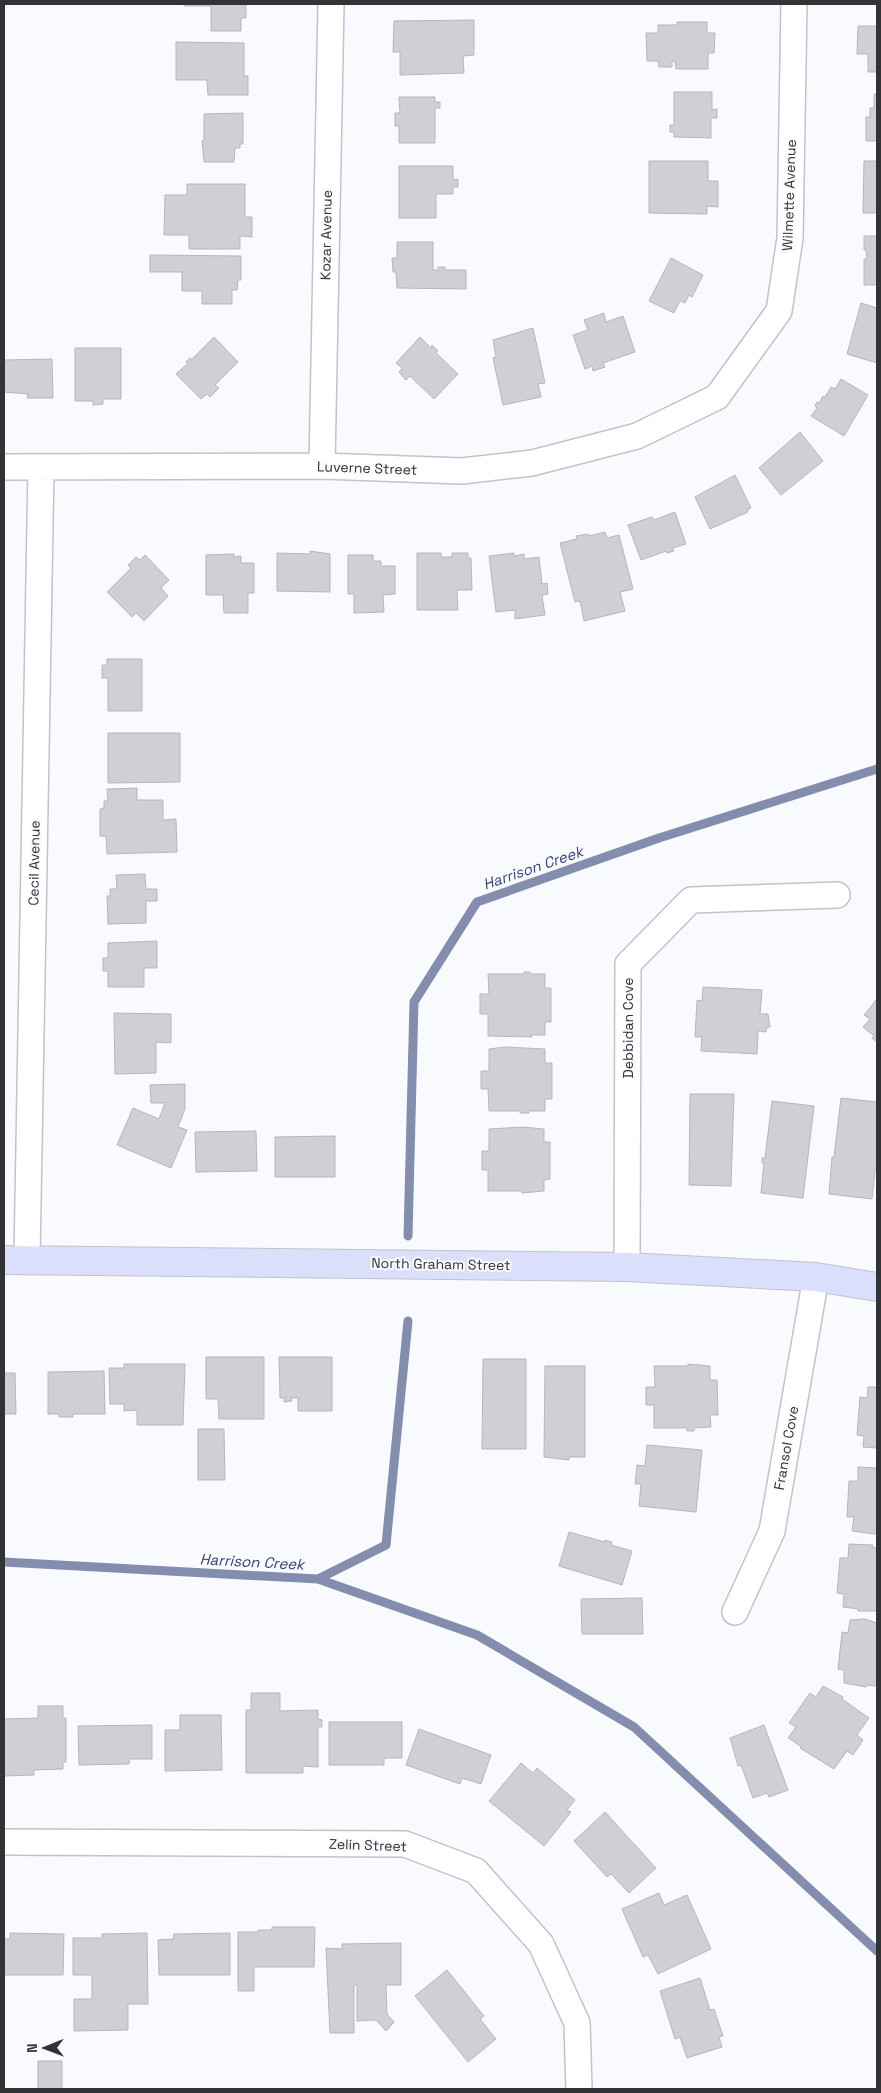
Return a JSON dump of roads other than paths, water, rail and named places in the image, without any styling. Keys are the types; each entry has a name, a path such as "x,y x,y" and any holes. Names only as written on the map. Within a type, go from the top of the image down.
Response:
{"main road":[{"name":"North Graham Street","path":"16,1260 626,1267 816,1277 877,1286"}],"street":[{"name":"Kozar Avenue","path":"322,466 331,4"},
{"name":"Wilmette Avenue","path":"717,397 778,311 790,238 794,4"},
{"name":"Luverne Street","path":"4,467 322,466 462,471 532,463 637,436 717,397"},
{"name":"Cecil Avenue","path":"16,1260 41,467"},
{"name":"Debbidan Cove","path":"626,1267 628,964 691,900 837,895"},
{"name":"Fransol Cove","path":"735,1612 772,1531 816,1277"},
{"name":"Zelin Street","path":"4,1842 405,1844 476,1871 541,1944 577,2023 579,2089"}],"waterway":[{"name":"Harrison Creek","path":"408,1236 414,1002 477,902 659,838 877,769"},
{"name":"Harrison Creek","path":"4,1562 318,1579 386,1545 408,1321"},
{"path":"318,1579 477,1635 634,1727 877,1951"}]}
